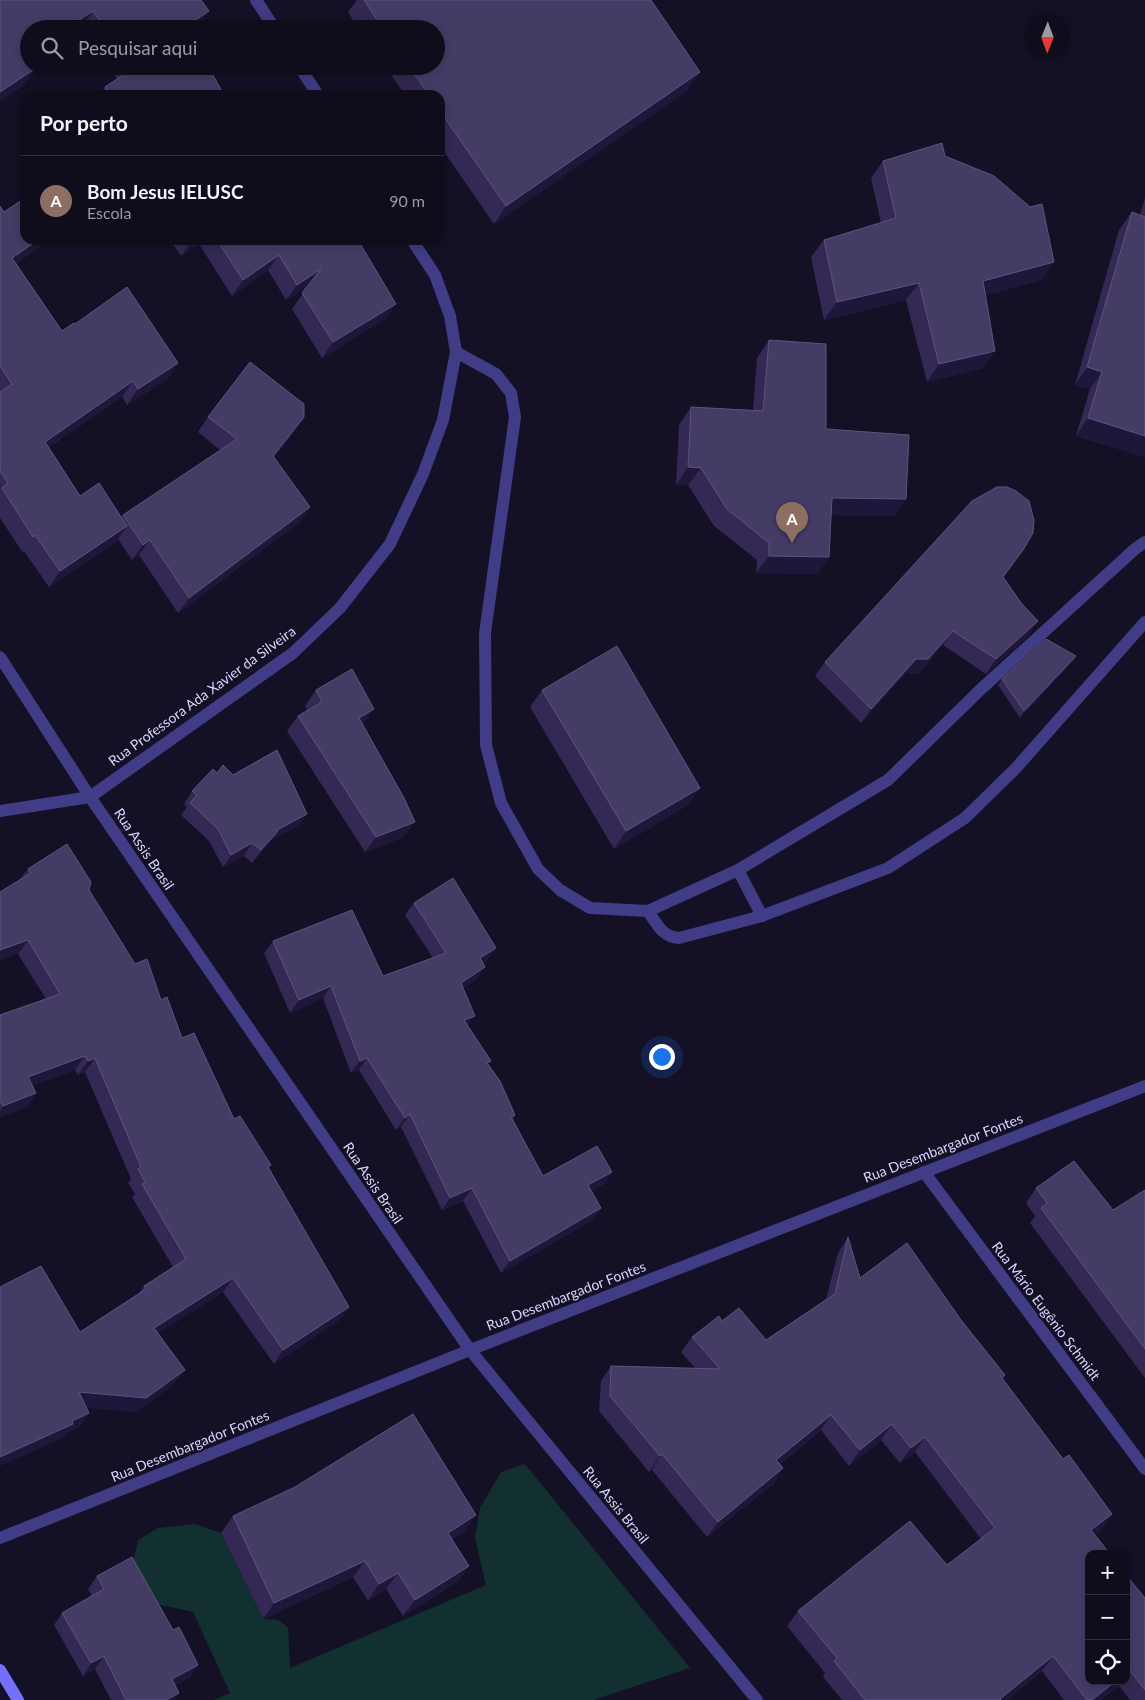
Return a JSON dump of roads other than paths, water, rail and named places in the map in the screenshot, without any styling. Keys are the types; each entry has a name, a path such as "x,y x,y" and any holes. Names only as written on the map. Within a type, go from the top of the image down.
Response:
{"street":[{"path":"257,0 269,20"},
{"path":"305,75 315,90"},
{"name":"Rua Professora Ada Xavier da Silveira","path":"0,811 90,797 293,653 340,608 390,544 422,474 442,420 456,352 450,316 435,275 415,245"},
{"path":"456,352 496,374 511,394 515,417 485,633 486,746 501,803 538,869 560,890 590,908 648,911 738,870 888,780 988,683 1145,542"},
{"path":"648,911 662,931 670,937 679,938 762,916 888,868 964,818 1016,768 1145,622"},
{"name":"Rua Assis Brasil","path":"0,657 90,797 470,1350 757,1700"},
{"path":"738,870 762,916"},
{"name":"Rua Desembargador Fontes","path":"0,1538 470,1350 1145,1086"},
{"name":"Rua Mário Eugênio Schmidt","path":"924,1172 1145,1469"},
{"path":"0,1670 18,1700"}],"place":[{"name":"Bom Jesus IELUSC","path":"792,543"}]}
